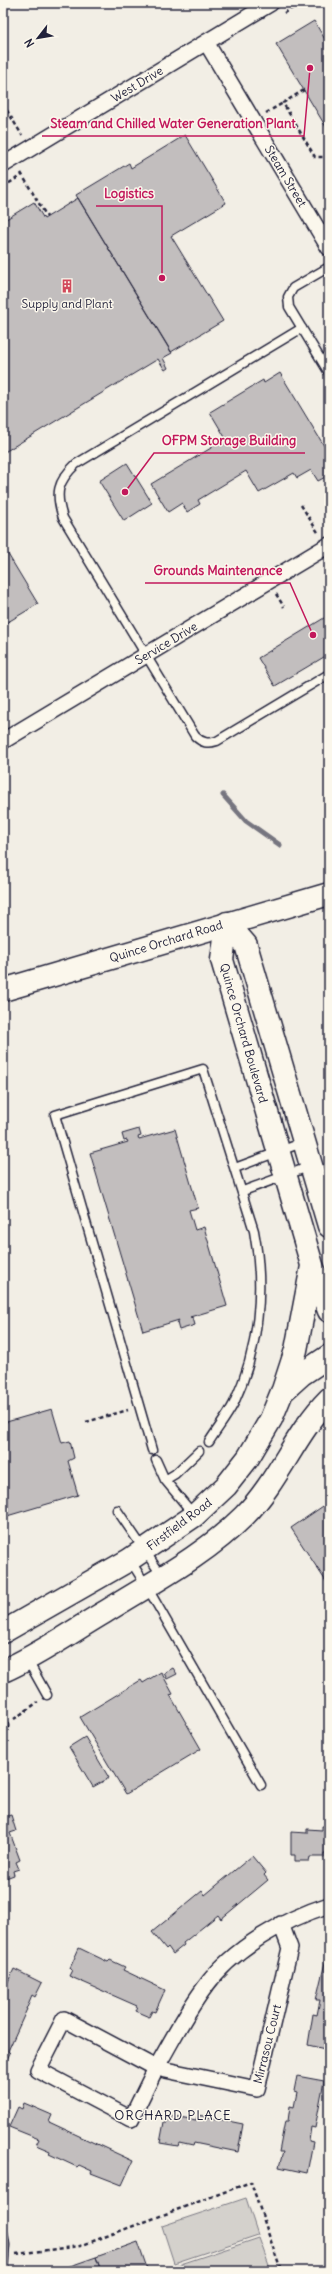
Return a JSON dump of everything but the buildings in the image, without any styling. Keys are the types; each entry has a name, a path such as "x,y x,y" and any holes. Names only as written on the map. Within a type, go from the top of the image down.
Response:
{"street":[{"name":"West Drive","path":"10,166 206,42 271,3"},
{"name":"Steam Street","path":"206,42 329,248"},
{"name":"Service Drive","path":"3,741 146,655 324,541"},
{"name":"Quince Orchard Road","path":"3,990 329,894"},
{"path":"227,923 246,945 329,1226"},
{"name":"Quince Orchard Boulevard","path":"227,923 222,960 287,1175 312,1265 329,1311"},
{"path":"282,1392 296,1350 312,1265"},
{"name":"Firstfield Road","path":"3,1632 137,1555 194,1516 226,1486 248,1458 271,1419 282,1392 302,1374 329,1356"},
{"path":"3,1671 27,1660 155,1583 202,1551 245,1516 272,1483 313,1415 329,1398"},
{"path":"156,2068 64,2019 38,2070 131,2119 156,2068 182,2022 206,1985 228,1963 280,1924 329,1905"},
{"name":"Mirrasou Court","path":"156,2068 256,2089 290,1948 280,1924"}],"lane":[{"path":"329,267 289,292 288,297 289,307 329,373"},
{"path":"302,328 76,464 64,475 59,488 59,504 64,518 195,736 206,743 217,741 329,674"},
{"path":"152,1450 55,1114 203,1069 243,1191 254,1231 259,1255 260,1309 254,1342 233,1404 209,1442"},
{"path":"235,1168 305,1142"},
{"path":"243,1191 312,1166"},
{"path":"165,1480 175,1474 200,1451"},
{"path":"156,1460 165,1480 194,1516"},
{"path":"117,1510 137,1555 155,1583 261,1785"},
{"path":"137,1555 155,1583"},
{"path":"27,1660 47,1695"},
{"path":"3,2233 3,2270"}],"path":[{"path":"304,90 283,103 315,157 329,157"},
{"path":"3,104 25,140"},
{"path":"10,166 22,175 47,217"},
{"path":"3,187 22,175"},
{"path":"301,505 324,541"},
{"path":"86,1422 140,1407"},
{"path":"3,1725 47,1695"},
{"path":"4,2255 80,2246 251,2182 281,2271"}],"shaded area":[{"path":"246,2198 258,2235 174,2263 162,2226"},
{"path":"259,2238 271,2271 177,2271 175,2266"}],"waterway":[{"path":"223,795 246,821 280,845"}],"place":[{"name":"Steam and Chilled Water Generation Plant","path":"310,68"},
{"name":"Logistics","path":"162,278"},
{"name":"Supply and Plant","path":"67,286"},
{"name":"OFPM Storage Building","path":"125,492"},
{"name":"Grounds Maintenance","path":"313,635"}],"district":[{"name":"ORCHARD PLACE","path":"173,2115"}]}
